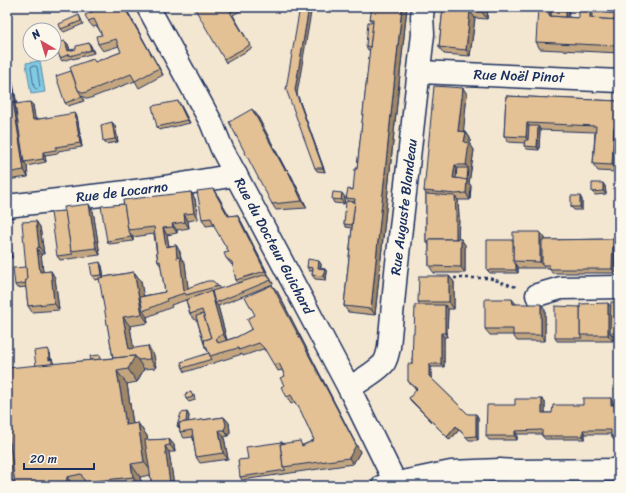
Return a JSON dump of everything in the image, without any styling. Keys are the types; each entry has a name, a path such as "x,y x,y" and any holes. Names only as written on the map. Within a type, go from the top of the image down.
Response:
{"street":[{"name":"Rue du Docteur Guichard","path":"148,7 212,122 222,149 349,388 392,485"},
{"name":"Rue Auguste Blandeau","path":"349,388 358,383 383,363 388,353 396,272 420,72 423,34 423,7"},
{"name":"Rue Noël Pinot","path":"420,72 619,81"},
{"name":"Rue de Locarno","path":"7,206 152,189 236,175"},
{"path":"537,295 561,288 619,287"},
{"path":"392,485 451,472 500,470 619,470"}],"path":[{"path":"446,278 489,278 537,295"}],"water":[{"path":"40,62 45,92 31,94 26,63"}],"building":[{"path":"91,7 124,7 159,68 135,81 131,74 84,93 78,90 70,67 93,59 95,62 121,52 116,39 98,44 96,36 102,35 94,19 88,21 85,15 94,11"},
{"path":"198,7 240,7 230,12 250,45 224,59 195,9"},
{"path":"300,7 309,7 295,90 323,168 315,168 286,89"},
{"path":"372,7 402,7 371,309 344,306 355,199 346,198 348,189 353,190 355,169 357,169 373,19 370,19"},
{"path":"443,7 483,7 482,12 470,11 466,50 439,47"},
{"path":"538,7 549,7 549,16 579,18 579,10 590,11 590,18 619,20 619,46 536,42"},
{"path":"552,7 566,8 566,17 551,16"},
{"path":"592,12 618,14 619,20 592,18"},
{"path":"79,15 81,21 62,29 62,23"},
{"path":"368,22 373,22 370,47 366,46"},
{"path":"65,41 68,51 76,49 76,46 89,43 91,50 62,57 62,42"},
{"path":"7,70 9,70 15,104 13,101 7,102"},
{"path":"71,71 82,97 65,103 56,76"},
{"path":"434,86 463,88 458,131 466,132 464,142 469,143 466,165 455,165 453,178 467,179 466,193 456,194 424,191"},
{"path":"506,96 619,101 619,127 614,127 612,165 593,164 596,126 527,123 526,137 504,136"},
{"path":"13,101 24,170 7,173 7,102"},
{"path":"178,101 187,120 157,127 152,106"},
{"path":"30,102 33,120 75,113 80,143 56,147 56,150 43,152 43,159 24,162 15,104"},
{"path":"252,109 285,170 287,169 302,201 272,204 229,122"},
{"path":"112,122 115,139 103,141 101,125"},
{"path":"529,126 538,126 537,147 524,146 525,140 528,140"},
{"path":"457,168 468,168 467,180 456,178"},
{"path":"592,183 603,183 603,191 592,192"},
{"path":"213,189 228,216 237,215 265,271 236,280 232,262 226,258 224,253 229,252 211,218 202,219 197,191"},
{"path":"191,192 194,213 184,214 185,222 172,224 173,227 163,228 166,247 176,245 177,258 180,257 184,291 190,287 207,281 213,281 218,286 186,295 185,293 166,299 167,301 143,311 140,297 165,292 160,261 158,262 154,227 128,230 123,200"},
{"path":"333,192 342,193 341,200 332,199"},
{"path":"426,194 455,196 456,239 429,239 429,242 426,242"},
{"path":"571,196 580,196 580,207 571,207"},
{"path":"346,201 355,202 352,225 344,224"},
{"path":"89,204 96,248 71,251 64,207"},
{"path":"124,204 128,230 131,237 107,241 101,206"},
{"path":"65,211 71,251 73,254 57,256 51,212"},
{"path":"36,221 40,272 51,271 54,303 28,306 22,222"},
{"path":"513,232 540,232 540,262 513,261"},
{"path":"429,239 461,239 461,267 429,266"},
{"path":"613,239 612,269 550,269 549,265 542,265 542,240"},
{"path":"487,240 513,240 513,261 516,265 516,270 487,270"},
{"path":"308,259 319,261 318,268 325,269 323,276 312,275 313,268 307,267"},
{"path":"100,262 102,275 92,276 90,264"},
{"path":"26,267 26,283 15,285 13,268"},
{"path":"134,272 142,314 123,317 129,349 148,346 150,359 138,360 135,356 113,358 99,278"},
{"path":"267,274 271,280 215,303 212,291"},
{"path":"419,276 449,276 449,302 418,302"},
{"path":"272,285 356,445 349,458 283,467 280,444 300,441 302,446 314,440 298,405 297,406 291,395 287,397 281,387 284,385 280,378 285,376 279,363 274,365 264,348 259,343 239,350 238,348 210,356 206,346 205,347 204,340 211,338 202,310 190,314 186,300 211,291 223,334 216,338 218,343 237,337 252,329 247,319 255,315 245,297"},
{"path":"485,299 512,299 513,304 541,304 541,335 513,335 513,329 485,329"},
{"path":"611,302 619,302 619,333 610,333"},
{"path":"608,303 608,335 580,335 580,304"},
{"path":"415,305 445,305 445,333 441,333 441,364 429,364 429,376 468,414 476,414 476,436 466,437 456,426 447,437 409,398 417,389 408,381 408,364 412,364"},
{"path":"555,306 580,307 580,335 582,338 555,338"},
{"path":"203,314 211,338 204,340 204,343 196,316"},
{"path":"48,349 49,360 52,359 52,364 36,366 34,351"},
{"path":"209,353 212,359 183,368 181,362"},
{"path":"100,355 101,359 91,360 90,356"},
{"path":"135,356 128,369 117,371 126,425 138,423 144,462 131,464 133,477 85,482 81,474 67,477 66,485 62,486 15,486 7,420 7,368"},
{"path":"191,392 193,397 186,399 185,394"},
{"path":"583,398 611,398 611,405 619,405 619,436 611,436 611,430 583,430 583,436 542,436 542,430 515,431 515,436 486,436 487,405 515,405 515,399 542,399 542,413 552,413 553,405 583,405"},
{"path":"187,412 186,422 179,423 179,426 177,426 181,413"},
{"path":"224,417 226,425 224,430 219,430 223,453 196,457 192,430 180,432 179,423"},
{"path":"7,439 9,439 10,444 7,444"},
{"path":"169,439 170,445 165,446 170,484 152,486 145,440"},
{"path":"282,442 282,444 280,444 283,467 286,470 240,477 238,460 248,459 246,447"},
{"path":"7,444 10,444 15,486 7,486"}]}
